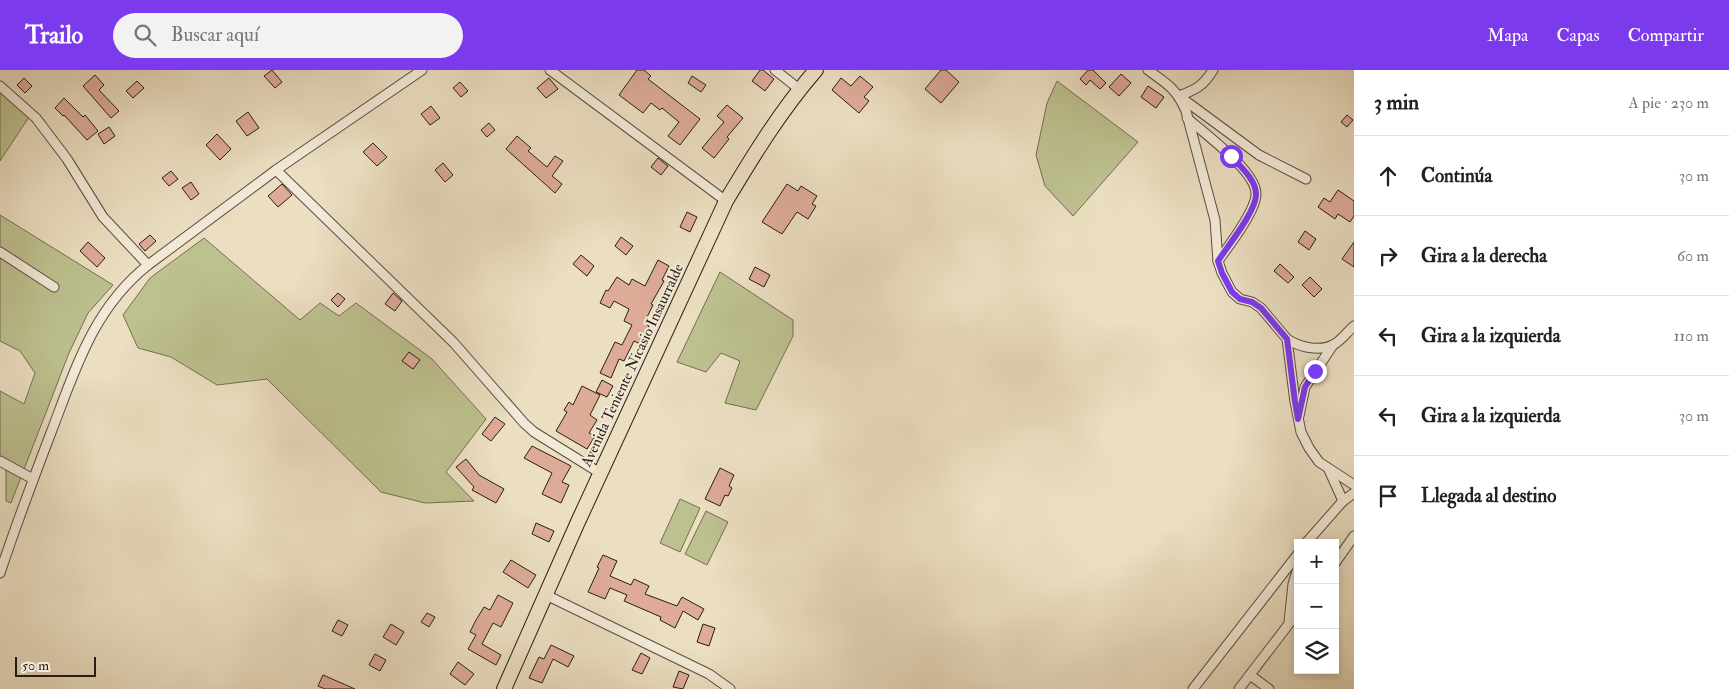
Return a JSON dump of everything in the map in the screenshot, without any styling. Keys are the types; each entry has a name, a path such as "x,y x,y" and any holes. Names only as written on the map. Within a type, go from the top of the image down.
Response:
{"main road":[{"name":"Avenida Teniente Nicasio Insaurralde","path":"504,689 600,473 726,201 756,151 799,89 816,70"}],"street":[{"path":"0,572 76,367 94,328 108,306 139,272 148,265 276,170 422,70"},
{"path":"550,70 726,201"},
{"path":"775,70 799,89"},
{"path":"1148,70 1259,155 1306,179"},
{"path":"1180,96 1198,89 1213,70"},
{"path":"0,86 36,118 68,159 104,217 148,265"},
{"path":"1180,96 1215,220 1218,261 1232,292 1240,299 1252,302 1261,308 1287,339 1298,346 1315,348 1333,345"},
{"path":"1187,118 1231,156 1246,173 1256,194 1254,204 1247,219 1218,261"},
{"path":"276,170 454,343 524,423 534,432 600,473"},
{"path":"0,252 54,287"},
{"path":"1298,419 1305,387 1333,345 1354,326"},
{"path":"1287,339 1294,396 1301,432 1319,462 1354,485"},
{"path":"0,461 33,479"},
{"path":"1329,470 1343,501"},
{"path":"1310,539 1343,501 1354,493"},
{"path":"1339,557 1354,536"},
{"path":"1193,689 1294,559"},
{"path":"1289,624 1294,581"},
{"path":"546,595 709,674 730,689"},
{"path":"1239,689 1294,617"},
{"path":"1250,675 1269,689"}],"green space":[{"path":"1057,81 1138,142 1073,216 1045,186 1036,155 1047,103"},
{"path":"0,92 29,117 0,161"},
{"path":"0,215 113,285 88,313 69,353 11,503 6,501 6,462 0,459 0,391 24,404 35,373 20,351 0,341"},
{"path":"204,238 300,320 320,303 339,316 356,303 432,359 486,419 446,472 474,501 425,503 381,492 267,379 217,385 171,357 138,348 123,315 150,278"},
{"path":"720,272 793,320 793,336 756,410 725,403 740,361 721,353 706,372 677,362"},
{"path":"680,499 700,508 680,552 660,543"},
{"path":"706,511 728,522 707,565 685,554"}],"building":[{"path":"272,70 282,82 275,88 264,76"},
{"path":"637,70 644,70 651,76 648,79 700,119 680,145 668,136 679,122 662,108 660,110 651,103 643,113 619,95"},
{"path":"760,70 763,70 774,79 765,91 752,81"},
{"path":"941,70 946,70 959,82 941,103 925,89"},
{"path":"1088,70 1093,70 1106,83 1100,89 1090,80 1086,85 1080,79"},
{"path":"1121,74 1131,83 1119,96 1109,87"},
{"path":"95,75 104,85 99,90 119,111 111,118 83,86"},
{"path":"692,76 706,85 701,92 688,83"},
{"path":"860,76 873,87 864,97 869,101 859,113 832,90 841,78 851,86"},
{"path":"24,78 32,86 25,93 17,85"},
{"path":"549,78 558,89 546,98 537,88"},
{"path":"137,81 144,88 133,98 126,91"},
{"path":"460,82 468,91 461,97 453,88"},
{"path":"1148,86 1164,97 1156,108 1141,97"},
{"path":"64,98 83,117 85,115 98,131 87,140 55,108"},
{"path":"727,105 743,118 727,137 729,139 714,158 702,148 724,122 717,116"},
{"path":"431,106 440,118 430,125 421,114"},
{"path":"248,112 259,128 247,136 236,121"},
{"path":"1347,115 1353,120 1347,127 1341,122"},
{"path":"489,123 495,130 487,137 481,130"},
{"path":"109,127 115,136 104,144 98,134"},
{"path":"217,134 231,149 220,160 206,145"},
{"path":"517,136 531,148 528,151 547,167 555,156 563,161 552,176 562,184 555,193 506,149"},
{"path":"373,143 387,157 377,166 363,152"},
{"path":"658,158 668,166 661,175 651,167"},
{"path":"443,163 453,175 445,182 435,170"},
{"path":"171,171 178,179 169,186 162,178"},
{"path":"191,182 199,194 191,200 182,188"},
{"path":"282,184 292,195 278,207 268,196"},
{"path":"787,184 798,191 801,186 817,196 812,204 816,206 808,219 797,212 782,234 762,222"},
{"path":"1338,190 1354,201 1354,216 1350,222 1338,214 1335,219 1318,207 1324,198 1330,202"},
{"path":"687,212 697,217 690,232 680,227"},
{"path":"1305,231 1316,239 1309,250 1298,242"},
{"path":"150,235 156,241 145,251 139,244"},
{"path":"621,237 633,246 626,255 615,246"},
{"path":"88,242 105,258 97,267 80,251"},
{"path":"1354,242 1354,267 1342,259"},
{"path":"581,255 594,266 587,276 573,264"},
{"path":"658,260 669,266 662,280 664,281 651,304 653,305 646,319 648,320 646,324 649,326 640,344 634,341 624,361 619,359 611,378 600,373 615,342 622,345 632,325 624,321 629,309 614,301 610,308 600,303 606,290 608,291 617,277 629,285 632,279 645,286"},
{"path":"1280,264 1294,277 1288,283 1274,271"},
{"path":"755,267 770,275 764,287 749,279"},
{"path":"1310,277 1322,289 1314,297 1302,285"},
{"path":"338,293 345,299 338,307 331,300"},
{"path":"393,293 402,301 395,311 385,304"},
{"path":"409,352 420,360 413,369 402,361"},
{"path":"602,380 613,386 607,397 596,392"},
{"path":"582,386 600,395 590,415 597,420 589,433 595,436 587,449 556,431 567,412 564,410 569,402 573,405"},
{"path":"495,417 505,424 491,441 482,434"},
{"path":"532,446 571,466 562,482 569,485 561,503 542,494 552,473 524,458"},
{"path":"466,459 479,475 504,489 496,503 472,490 474,487 456,467"},
{"path":"720,468 734,475 729,486 732,488 728,496 725,495 720,506 705,499"},
{"path":"536,523 554,531 549,542 532,534"},
{"path":"603,555 617,561 610,576 631,585 634,579 649,586 645,594 677,606 682,597 704,609 698,620 683,611 675,628 660,620 661,617 624,601 627,595 610,588 605,599 588,592"},
{"path":"511,560 536,575 528,588 503,572"},
{"path":"498,595 513,603 501,627 493,623 482,644 501,655 496,665 468,649 476,635 470,632 476,620 484,607 490,610"},
{"path":"427,613 435,617 429,627 421,622"},
{"path":"338,620 348,625 342,636 332,631"},
{"path":"391,624 404,632 396,645 383,637"},
{"path":"703,624 715,628 709,646 697,642"},
{"path":"551,645 574,656 568,667 553,659 542,683 529,678 539,657 544,659"},
{"path":"641,653 650,658 642,674 632,670"},
{"path":"375,654 386,660 380,671 369,665"},
{"path":"458,662 474,674 465,685 450,674"},
{"path":"679,671 689,675 683,689 673,687"},
{"path":"323,675 355,689 325,689 318,686"}],"route":[{"path":"1231,156 1246,173 1256,194 1254,204 1247,219 1218,261 1222,273 1232,292 1240,299 1252,302 1261,308 1287,339 1298,419 1305,387 1315,371"}]}
